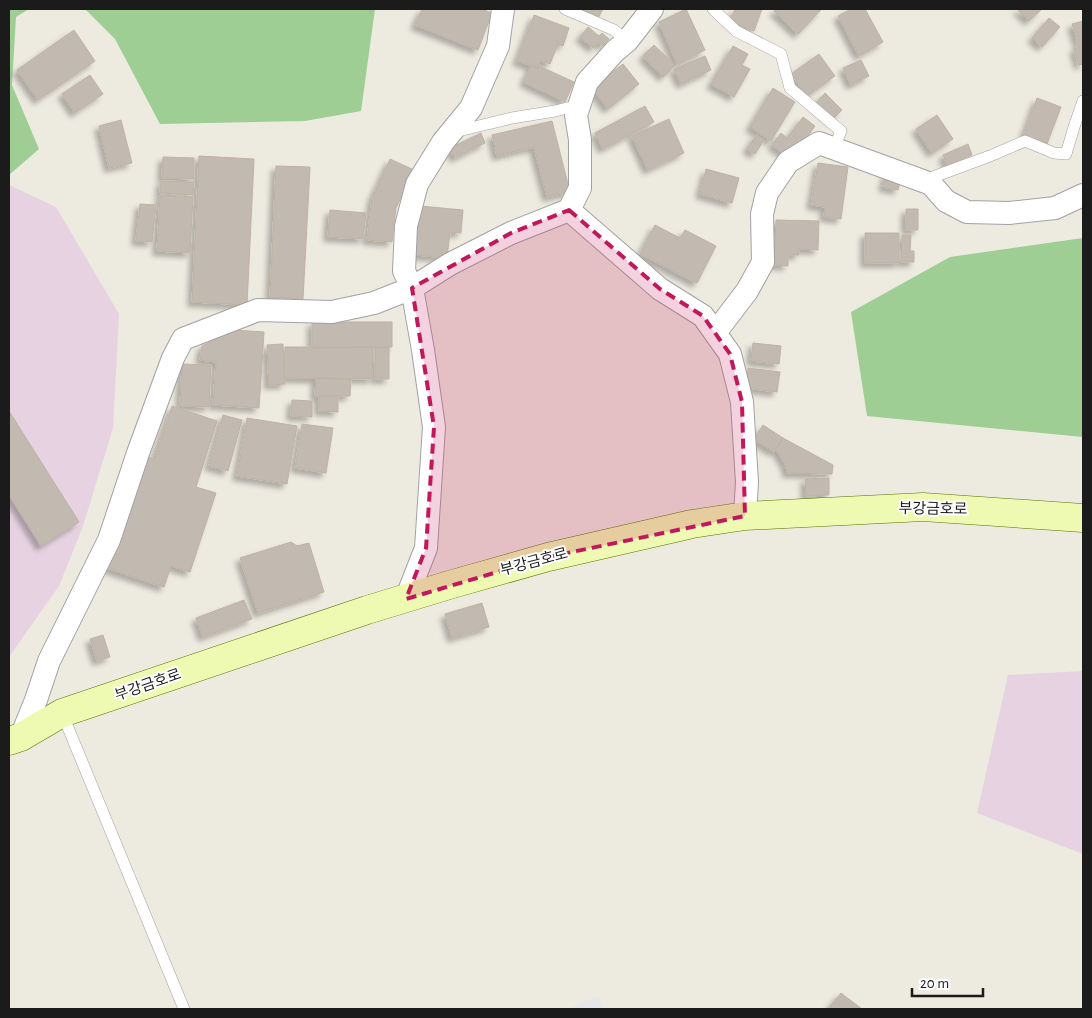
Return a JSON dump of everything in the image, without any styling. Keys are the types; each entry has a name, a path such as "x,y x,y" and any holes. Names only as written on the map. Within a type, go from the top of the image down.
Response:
{"street":[{"path":"406,599 426,548 434,428 412,288 404,271 406,226 417,184 450,134 471,108 498,46 503,9"},
{"path":"15,739 36,700 49,661 109,540 150,419 173,358 183,339 258,310 332,312 374,303 412,288 450,264 511,233 569,210 580,188 580,140 576,115 587,82 615,51 627,41 652,9"},
{"path":"715,333 747,292 763,262 762,214 767,193 788,162 819,143 931,184 946,201 967,212 1009,213 1055,208 1083,194"},
{"path":"569,210 660,289 703,316 730,354 742,402 748,482 746,516"},
{"name":"부강금호로","path":"15,739 62,714 367,610 548,557 692,524 746,516 923,507 1083,518"}],"lane":[{"path":"565,9 614,30 627,41"},
{"path":"713,9 736,31 780,54 790,88 841,131 834,148"},
{"path":"931,184 934,177 990,156 1025,140 1054,153 1066,154 1083,101"},
{"path":"450,134 512,118 579,105"},
{"path":"62,714 184,1009"}],"highlighted area":[{"path":"569,210 660,289 703,316 730,354 742,402 745,516 548,557 406,599 426,548 434,427 412,288 511,233"}],"shaded area":[{"path":"9,185 56,207 119,314 113,428 83,526 59,586 9,657"},
{"path":"1083,671 1083,854 977,813 1008,675"},
{"path":"598,996 604,1009 566,1009"}],"green space":[{"path":"9,9 29,9 16,17 12,85 39,149 9,175"},
{"path":"85,9 375,9 361,111 305,121 160,124 115,39"},
{"path":"1083,238 1083,437 867,416 851,312 950,257"}],"building":[{"path":"422,9 481,9 492,13 478,50 415,25"},
{"path":"579,9 603,9 598,18"},
{"path":"686,9 705,50 677,64 659,22"},
{"path":"735,9 762,9 754,31 730,22"},
{"path":"776,9 822,9 798,34 774,11"},
{"path":"851,9 865,9 883,42 859,56 838,16"},
{"path":"1017,9 1042,9 1029,21"},
{"path":"534,15 569,28 563,46 558,44 550,64 540,61 538,68 517,61"},
{"path":"1049,18 1060,27 1042,47 1032,38"},
{"path":"1083,21 1083,64 1079,65 1074,49 1079,47 1072,24"},
{"path":"588,27 599,36 602,33 609,39 603,46 598,42 593,48 580,37"},
{"path":"74,30 95,61 38,100 17,70"},
{"path":"654,45 675,65 663,77 643,56"},
{"path":"733,46 748,54 742,65 750,69 734,97 711,84"},
{"path":"819,54 835,76 807,96 791,74"},
{"path":"705,56 711,70 681,84 674,69"},
{"path":"861,60 869,76 851,85 843,68"},
{"path":"623,64 639,84 608,109 592,88"},
{"path":"531,66 538,68 539,66 574,82 565,102 524,82"},
{"path":"90,75 103,94 75,113 62,94"},
{"path":"773,88 795,102 771,141 750,127"},
{"path":"825,93 842,110 832,120 815,104"},
{"path":"1037,98 1061,107 1047,144 1024,135"},
{"path":"645,106 654,122 603,149 595,133"},
{"path":"937,115 953,139 932,153 916,129"},
{"path":"803,117 815,126 791,159 772,145 781,133 787,138"},
{"path":"669,119 684,153 648,170 632,136"},
{"path":"121,120 132,163 109,168 99,126"},
{"path":"552,121 570,192 547,197 534,147 497,156 492,135"},
{"path":"481,133 485,143 455,158 450,148"},
{"path":"756,135 764,140 755,154 747,149"},
{"path":"968,144 972,155 947,165 943,155"},
{"path":"199,156 254,159 247,305 192,302"},
{"path":"163,157 194,158 194,179 162,178"},
{"path":"390,159 414,170 396,208 392,242 367,240 372,198"},
{"path":"818,163 848,167 841,219 824,217 825,207 811,205"},
{"path":"276,166 310,167 303,299 270,297"},
{"path":"706,169 739,178 732,203 700,194"},
{"path":"886,174 901,177 898,190 883,187"},
{"path":"161,181 194,182 193,195 160,193"},
{"path":"160,195 193,197 190,253 157,251"},
{"path":"140,204 156,205 152,242 136,241"},
{"path":"420,206 463,210 461,233 450,232 447,258 415,255"},
{"path":"906,209 918,209 918,230 906,230"},
{"path":"330,210 366,213 363,239 328,237"},
{"path":"776,220 819,221 818,250 799,249 799,255 788,255 788,266 774,265"},
{"path":"655,225 680,238 685,230 716,246 697,283 640,254"},
{"path":"865,233 899,233 899,263 865,263"},
{"path":"902,235 911,235 910,251 914,251 914,262 901,262"},
{"path":"312,322 392,322 392,347 312,348"},
{"path":"233,330 264,332 259,408 213,405 216,362 200,360 202,346"},
{"path":"753,343 781,346 779,364 751,361"},
{"path":"283,344 285,384 269,385 267,345"},
{"path":"285,347 373,347 372,379 284,378"},
{"path":"389,347 389,379 375,379 375,348"},
{"path":"182,364 211,365 209,407 180,406"},
{"path":"748,368 780,372 777,392 746,388"},
{"path":"316,378 351,379 350,396 315,396"},
{"path":"319,396 338,396 338,412 319,411"},
{"path":"292,400 312,401 312,417 291,416"},
{"path":"172,406 217,421 196,487 216,493 190,572 171,566 164,587 106,568 143,455 154,459"},
{"path":"9,411 79,522 41,546 9,495"},
{"path":"223,415 242,420 228,471 209,466"},
{"path":"247,418 297,426 287,484 237,476"},
{"path":"302,424 333,428 326,473 295,468"},
{"path":"763,425 783,438 774,452 754,439"},
{"path":"783,438 833,465 832,474 787,473 786,466 776,449"},
{"path":"829,478 829,495 806,496 805,479"},
{"path":"291,542 297,546 309,543 324,592 258,613 240,558"},
{"path":"244,600 252,619 203,637 196,618"},
{"path":"482,603 489,627 452,638 445,614"},
{"path":"103,635 110,657 97,661 90,639"},
{"path":"841,993 862,1009 828,1009"}]}
